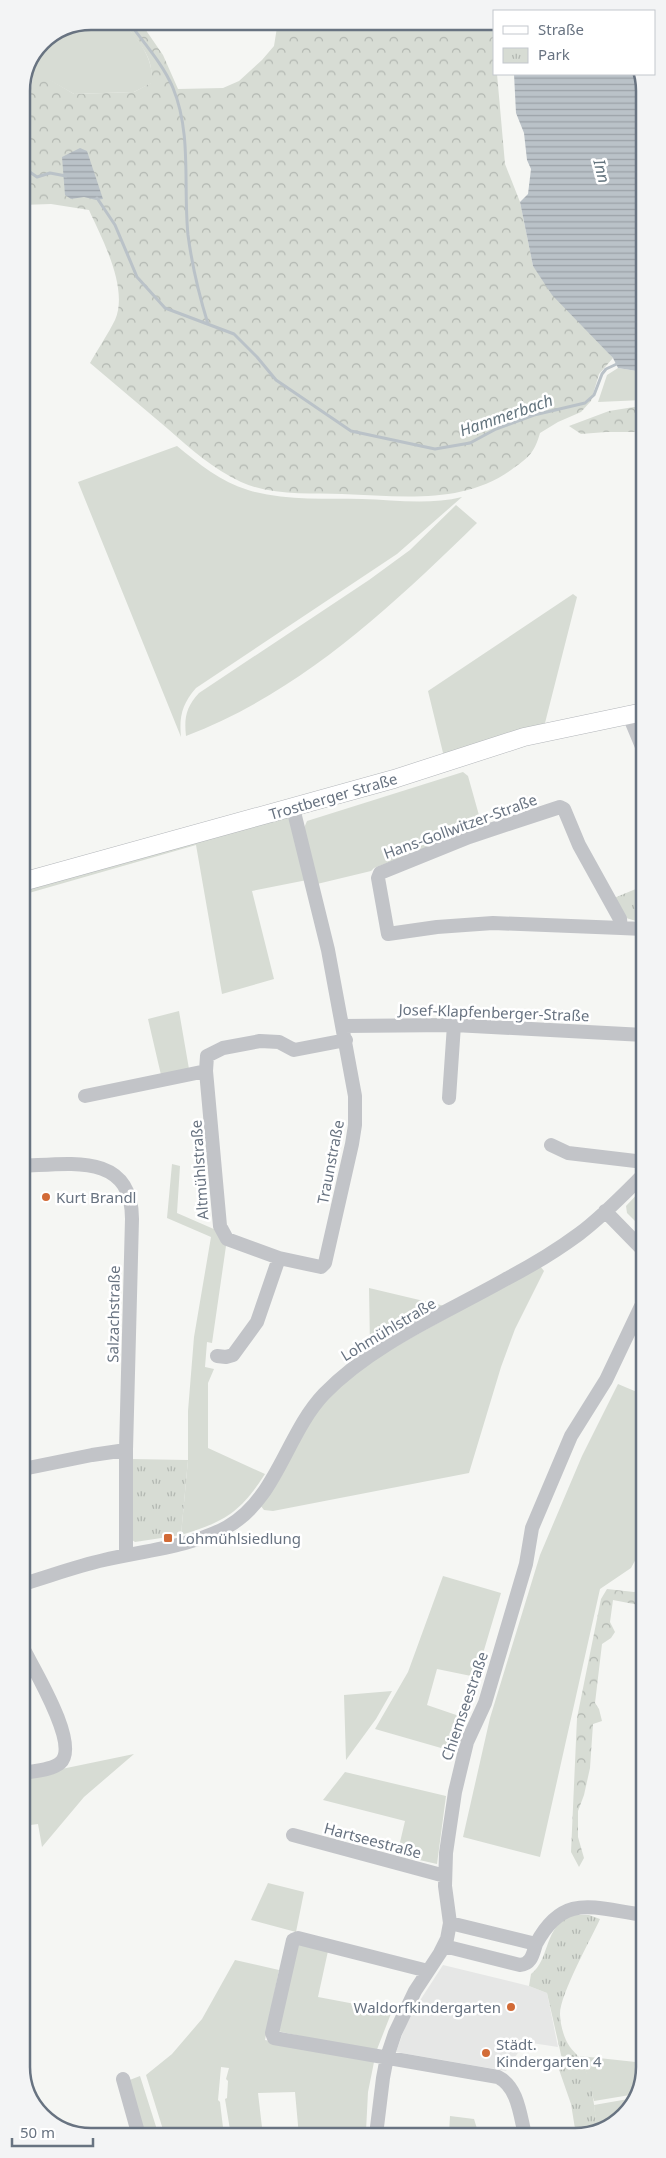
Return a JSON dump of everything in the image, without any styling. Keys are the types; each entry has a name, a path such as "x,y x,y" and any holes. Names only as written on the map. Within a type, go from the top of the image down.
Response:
{"main road":[{"name":"Trostberger Straße","path":"30,880 394,779 524,737 636,713"}],"street":[{"name":"Hans-Gollwitzer-Straße","path":"621,928 620,918 579,844 564,809 560,807 469,837 380,873 378,878 388,934 437,927 493,923 636,929"},
{"name":"Traunstraße","path":"279,1258 318,1268 325,1263 355,1125 355,1096 346,1040 328,950 293,808"},
{"name":"Josef-Klapfenberger-Straße","path":"343,1026 454,1025 636,1035"},
{"path":"449,1098 454,1025"},
{"path":"85,1096 206,1071 207,1056 223,1048 272,1040 294,1050 300,1050 346,1040"},
{"name":"Altmühlstraße","path":"206,1071 220,1226 227,1239 234,1243 279,1258"},
{"path":"551,1145 568,1153 636,1161"},
{"name":"Salzachstraße","path":"30,1166 67,1164 98,1166 115,1175 124,1184 132,1205 126,1450 126,1555"},
{"name":"Lohmühlstraße","path":"126,1555 206,1536 242,1517 261,1497 310,1411 343,1375 404,1336 555,1250 606,1211 636,1182"},
{"path":"606,1211 636,1243"},
{"path":"217,1356 226,1357 233,1355 257,1322 279,1258"},
{"name":"Chiemseestraße","path":"377,2128 387,2057 402,2015 444,1946 450,1923 445,1876 446,1853 455,1792 467,1742 485,1703 526,1564 532,1528 571,1436 606,1380 636,1317"},
{"path":"30,1469 126,1450"},
{"path":"30,1582 102,1560 126,1555"},
{"path":"30,1662 61,1724 66,1746 64,1758 60,1763 30,1771"},
{"name":"Hartseestraße","path":"293,1835 445,1876"},
{"path":"444,1946 526,1965 531,1960 536,1944 549,1923 557,1916 575,1907 636,1914"},
{"path":"450,1923 536,1944"},
{"path":"428,1971 298,1938 293,1940 272,2031 274,2038 498,2077 506,2082 513,2092 523,2128"},
{"path":"123,2080 137,2128"}],"shaded area":[{"path":"443,1965 529,1986 547,1993 558,2047 525,2042 506,2071 396,2052 408,2019"}],"green space":[{"path":"91,30 129,30 148,57 152,83 134,92 74,94 42,76 33,76 40,57 57,40 67,35"},
{"path":"146,30 163,55 178,89 223,88 239,81 274,46 277,30 493,30 493,75 497,75 505,164 520,202 533,266 613,358 599,374 591,401 581,412 558,422 540,433 533,451 526,459 492,481 472,489 451,494 408,497 291,493 265,490 231,477 203,458 90,363 115,320 119,293 107,249 89,210 51,204 30,205 30,95 33,76 42,75 74,94 134,92 151,83 152,75 144,49 130,31"},
{"path":"618,368 636,371 636,400 598,402 607,375"},
{"path":"636,407 636,432 581,434 569,426 609,411"},
{"path":"177,446 219,477 238,487 262,494 305,498 412,501 437,501 462,497 397,554 196,688 182,711 181,737 78,482"},
{"path":"456,505 477,523 377,616 306,672 268,696 228,718 186,736 185,724 187,713 191,703 199,693 369,580 410,550"},
{"path":"573,594 577,597 545,723 444,757 428,691"},
{"path":"463,772 468,776 482,826 374,868 371,871 317,884 304,828 307,821"},
{"path":"286,817 290,819 307,880 252,891 274,979 222,994 196,845 30,893 30,888"},
{"path":"636,889 636,921 626,918 614,898"},
{"path":"179,1011 189,1069 161,1075 148,1019"},
{"path":"172,1164 180,1166 177,1213 216,1230 226,1246 212,1343 207,1342 205,1367 214,1369 208,1383 208,1448 265,1474 247,1498 230,1514 209,1525 181,1535 188,1460 188,1411 194,1337 211,1237 167,1218"},
{"path":"636,1195 636,1222 627,1213 626,1206"},
{"path":"540,1266 544,1271 515,1329 501,1367 469,1473 273,1511 264,1510 260,1505 292,1450 327,1397 377,1357"},
{"path":"369,1288 449,1307 373,1350 370,1345"},
{"path":"618,1384 636,1392 636,1559 631,1568 600,1589 540,1857 463,1837 490,1718 540,1555 582,1456"},
{"path":"130,1459 188,1460 181,1535 135,1542 132,1540"},
{"path":"443,1576 501,1593 476,1677 437,1669 427,1705 465,1718 455,1752 375,1729 408,1672"},
{"path":"607,1589 636,1591 636,1604 613,1600 610,1622 615,1632 611,1638 602,1644 595,1703 599,1709 602,1721 593,1724 590,1768 578,1811 578,1837 584,1858 579,1867 571,1852 577,1718 601,1599"},
{"path":"392,1691 376,1719 346,1760 344,1695"},
{"path":"134,1754 84,1797 42,1847 38,1824 30,1825 30,1776"},
{"path":"345,1772 446,1796 437,1864 397,1855 405,1821 323,1800"},
{"path":"268,1883 304,1892 296,1932 251,1920"},
{"path":"574,1915 589,1915 600,1919 570,1980 561,2005 560,2014 566,2040 582,2061 590,2083 596,2124 575,2128 571,2104 556,2061 562,2059 547,1993 529,1986 531,1974 542,1960 552,1934 564,1920"},
{"path":"296,1944 328,1951 318,1997 392,2011 376,2052 277,2031"},
{"path":"235,1960 279,1970 265,2040 374,2062 368,2092 366,2128 298,2128 295,2092 258,2093 262,2128 230,2128 225,2099 227,2098 228,2081 226,2079 229,2068 221,2067 218,2100 220,2102 223,2128 163,2128 146,2075 172,2054 202,2019"},
{"path":"580,2056 636,2062 635,2079 630,2094 594,2101"},
{"path":"140,2076 156,2128 140,2128 127,2081"},
{"path":"626,2099 609,2118 596,2124 594,2105"},
{"path":"450,2116 474,2119 477,2128 449,2128"}],"water":[{"name":"Inn","path":"514,75 634,75 636,91 636,371 618,368 613,358 552,295 533,266 520,202 528,194 531,169 527,160 524,133 516,113"},
{"path":"80,148 87,151 103,199 96,200 84,197 71,199 65,195 62,157"}],"waterway":[{"path":"135,30 164,70 179,106 185,142 188,235 196,280 208,324"},
{"name":"Hammerbach","path":"30,172 37,177 50,173 66,176"},
{"name":"Hammerbach","path":"97,198 115,225 137,277 165,308 234,334 276,380 351,431 435,449 470,443 496,429 534,415 585,403 594,395 602,374 606,369 619,363"}],"place":[{"name":"Kurt Brandl","path":"46,1197"},
{"name":"Lohmühlsiedlung","path":"168,1538"},
{"name":"Waldorfkindergarten","path":"511,2007"},
{"name":"Städt. Kindergarten 4","path":"486,2053"}]}
